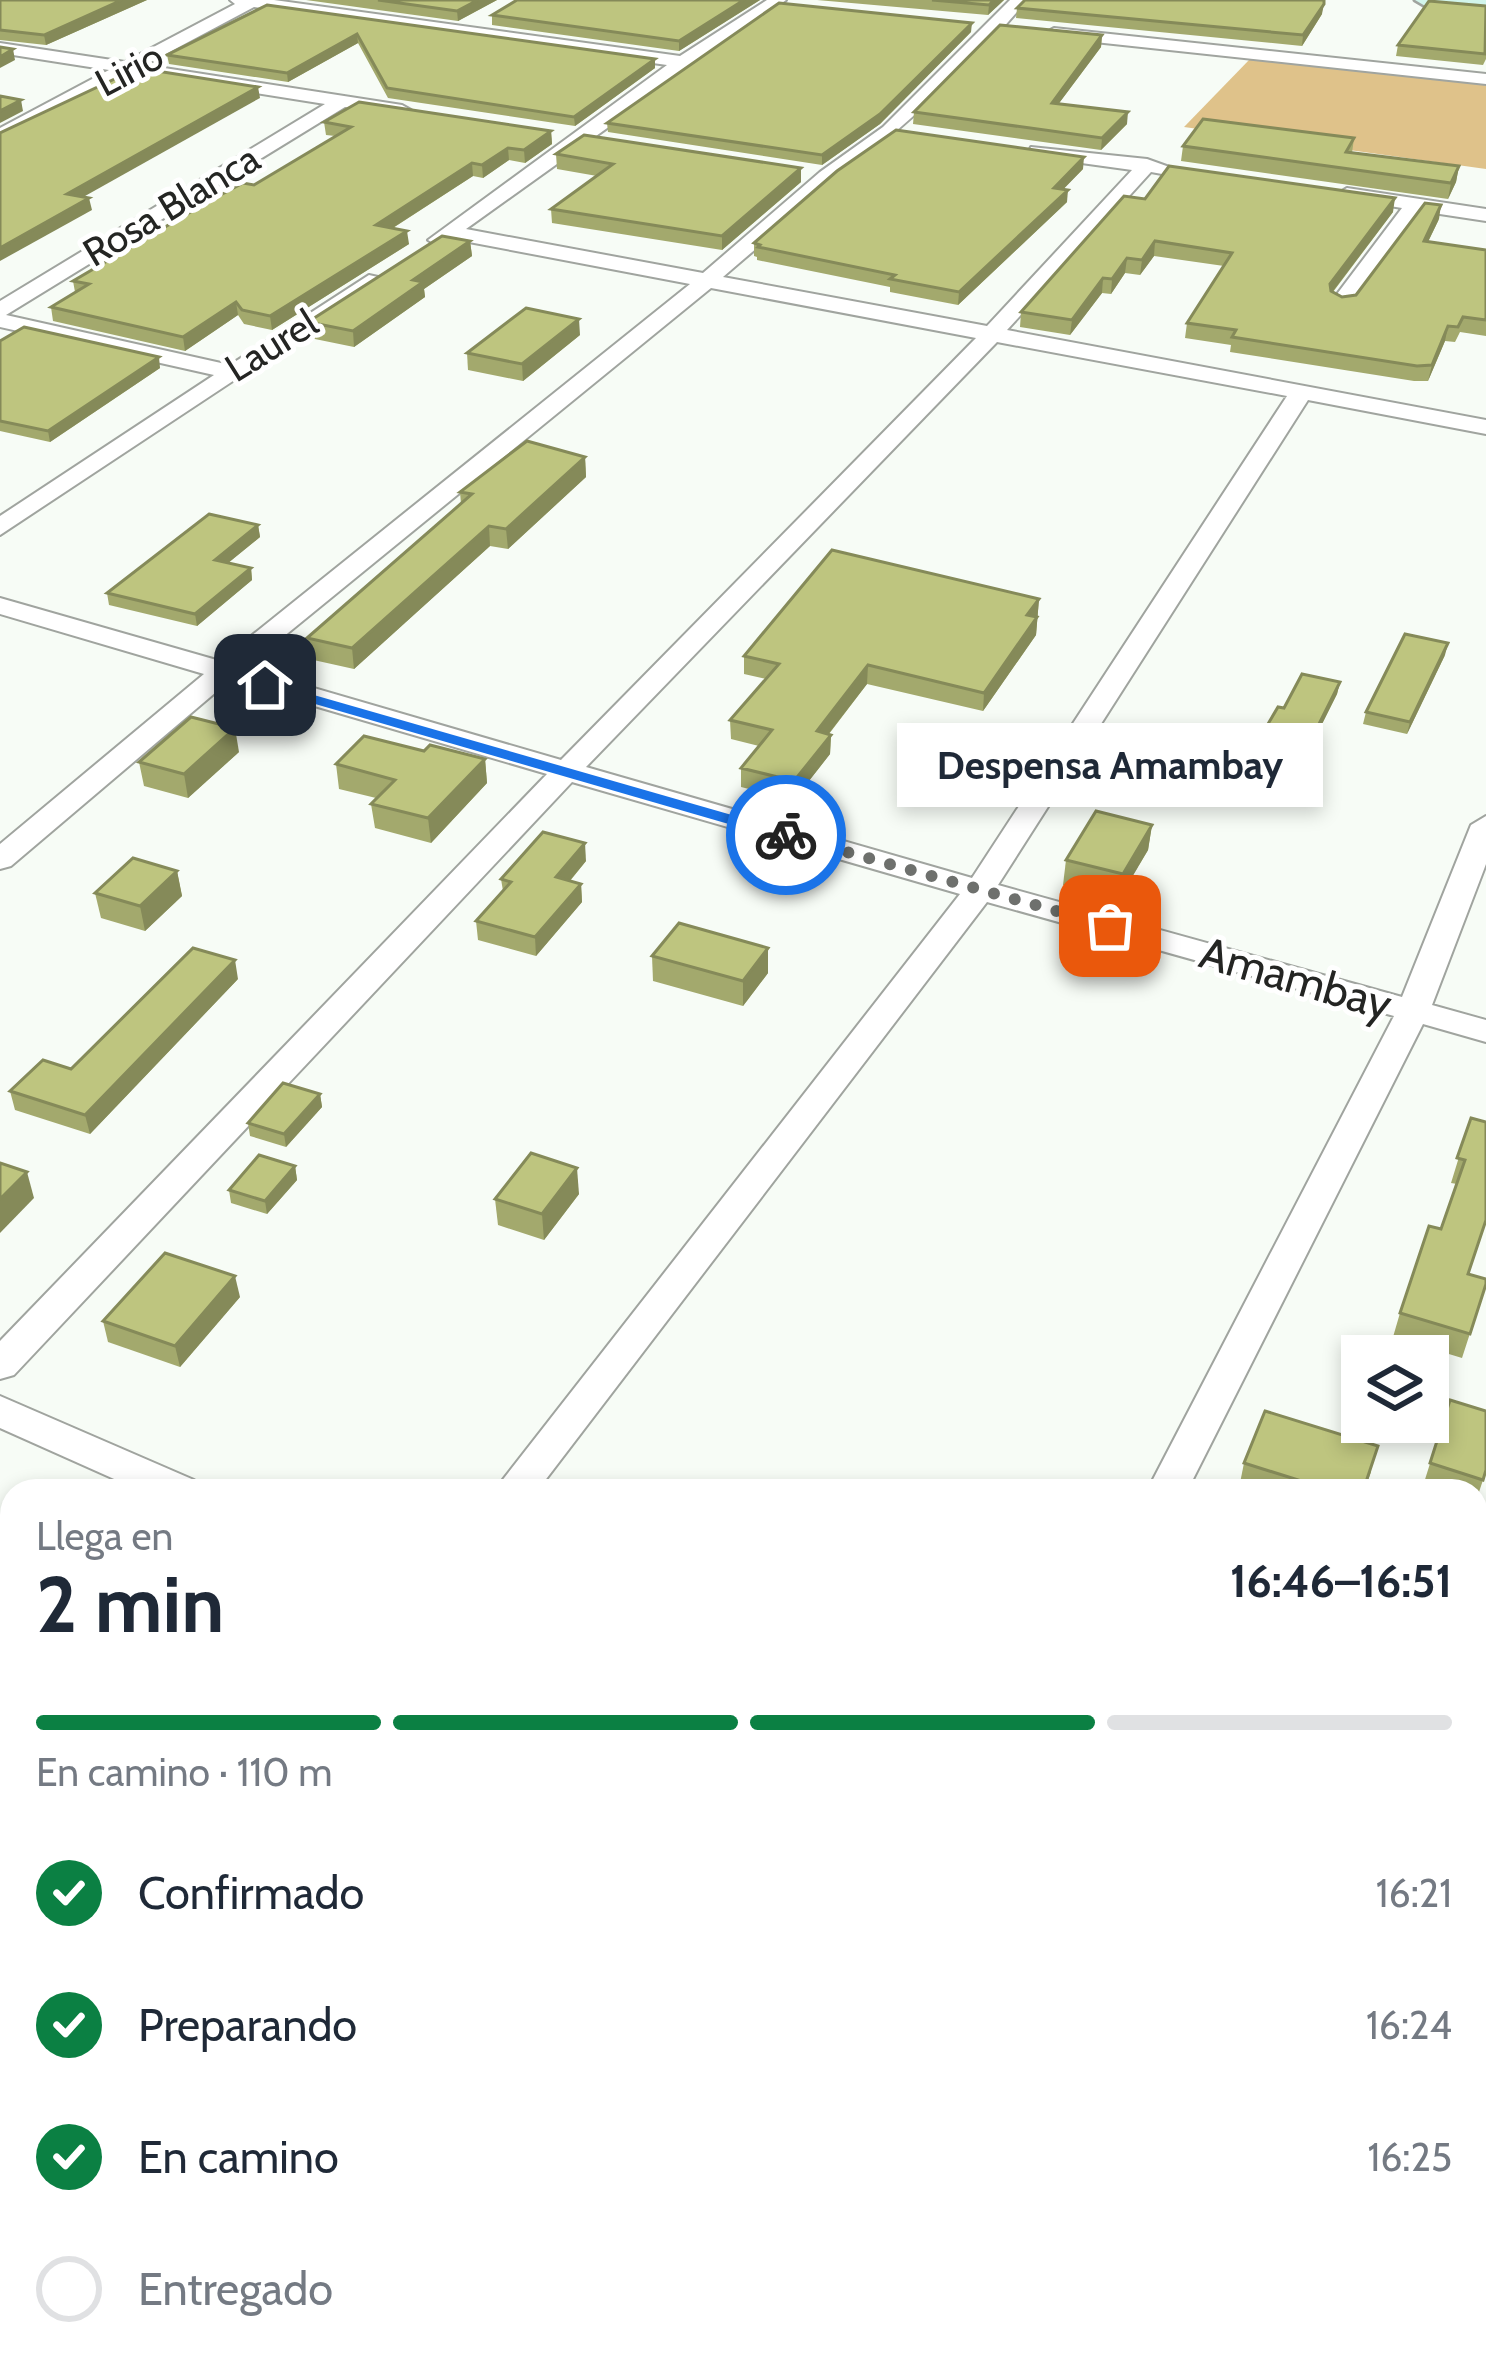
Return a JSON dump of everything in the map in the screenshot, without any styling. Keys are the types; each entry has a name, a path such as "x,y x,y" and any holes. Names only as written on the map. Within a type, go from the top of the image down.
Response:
{"street":[{"path":"7,847 705,282 816,174 890,130 1019,0"},
{"path":"1427,0 1486,6"},
{"path":"248,1 683,62"},
{"name":"Lirio","path":"0,135 132,69 248,1"},
{"path":"410,258 683,62 784,2"},
{"path":"462,31 500,10"},
{"path":"975,24 1021,29"},
{"path":"1044,32 1486,79"},
{"path":"0,48 430,114"},
{"name":"Rosa Blanca","path":"0,310 342,101"},
{"path":"540,130 607,141"},
{"path":"890,130 914,134"},
{"path":"1007,146 1191,172"},
{"path":"0,1365 565,772 993,333 1147,165"},
{"path":"1326,191 1486,215"},
{"path":"1342,302 1415,204"},
{"path":"450,232 1486,427"},
{"name":"Laurel","path":"0,527 390,270"},
{"path":"0,320 229,372"},
{"path":"523,1479 980,890 1301,393"},
{"name":"Amambay","path":"0,607 565,772 1486,1030"},
{"path":"1173,1479 1413,1011 1486,825"},
{"path":"0,1412 153,1479"}],"shaded area":[{"path":"1250,59 1486,85 1486,169 1184,127"}],"building":[{"path":"0,0 122,0 44,35 0,30"},
{"path":"378,0 478,0 457,11"},
{"path":"517,0 744,0 679,41 492,15"},
{"path":"932,0 994,0 989,5"},
{"path":"1025,0 1324,0 1324,4 1303,35 1017,8"},
{"path":"1429,1 1486,6 1485,54 1398,45"},
{"path":"779,3 972,23 880,114 822,155 607,123"},
{"path":"267,5 655,59 574,117 387,88 357,34 287,73 167,55"},
{"path":"1000,25 1102,35 1052,103 1128,112 1102,138 914,112"},
{"path":"138,68 258,87 67,194 89,198 0,248 0,133"},
{"path":"0,96 21,100 0,111"},
{"path":"359,102 551,131 524,150 508,148 482,165 472,163 376,225 407,231 270,316 242,310 236,302 183,337 51,307 89,284 73,281 211,200 243,183 254,185 351,127 324,122"},
{"path":"1203,119 1354,138 1346,152 1459,166 1451,183 1183,146"},
{"path":"896,130 1084,157 1054,188 1068,190 959,292 754,243 837,171"},
{"path":"584,135 801,168 722,236 551,209 613,164 556,154"},
{"path":"1169,166 1395,198 1330,284 1331,291 1342,297 1356,295 1425,203 1441,205 1424,241 1486,250 1486,320 1463,317 1458,327 1448,326 1432,365 1232,337 1236,330 1187,323 1232,253 1155,241 1142,260 1127,258 1112,279 1103,278 1072,320 1021,312 1124,196 1145,199"},
{"path":"442,236 470,241 413,280 423,282 353,331 308,322"},
{"path":"526,308 579,319 522,364 467,353"},
{"path":"24,327 159,357 48,431 0,421 0,341"},
{"path":"527,441 585,457 506,529 489,526 352,648 307,638 472,494 460,492"},
{"path":"209,514 258,525 215,560 251,568 195,614 107,593"},
{"path":"832,550 1039,599 1027,615 1037,617 984,693 868,665 817,731 831,735 794,781 741,768 772,730 730,720 779,664 744,656"},
{"path":"1405,634 1448,643 1410,722 1366,712"},
{"path":"1302,674 1340,682 1297,768 1249,756 1278,707 1284,708"},
{"path":"191,717 235,728 184,774 139,762"},
{"path":"364,736 485,759 428,818 371,804 395,780 336,764"},
{"path":"1096,811 1152,825 1123,874 1066,860"},
{"path":"543,832 585,843 556,877 581,884 535,937 476,921 511,882 501,879"},
{"path":"133,858 177,871 140,906 95,893"},
{"path":"679,923 768,948 743,981 652,956"},
{"path":"193,948 235,960 85,1115 10,1091 43,1060 71,1069"},
{"path":"283,1083 320,1094 284,1134 248,1123"},
{"path":"1471,1118 1486,1122 1486,1220 1468,1274 1486,1279 1486,1284 1470,1334 1400,1313 1429,1226 1441,1229 1465,1160 1457,1158"},
{"path":"531,1153 577,1168 542,1214 495,1199"},
{"path":"259,1155 295,1166 265,1201 229,1190"},
{"path":"0,1163 27,1172 0,1199"},
{"path":"165,1253 235,1276 175,1346 103,1321"},
{"path":"1450,1400 1486,1411 1486,1470 1480,1479 1430,1463 1436,1443 1449,1443"},
{"path":"1265,1411 1341,1435 1341,1443 1378,1446 1367,1479 1295,1479 1244,1463"}],"way so far":[{"path":"786,835 1110,926"}],"place":[{"name":"Despensa Amambay","path":"1110,926"}],"route":[{"path":"265,685 786,835"}]}
